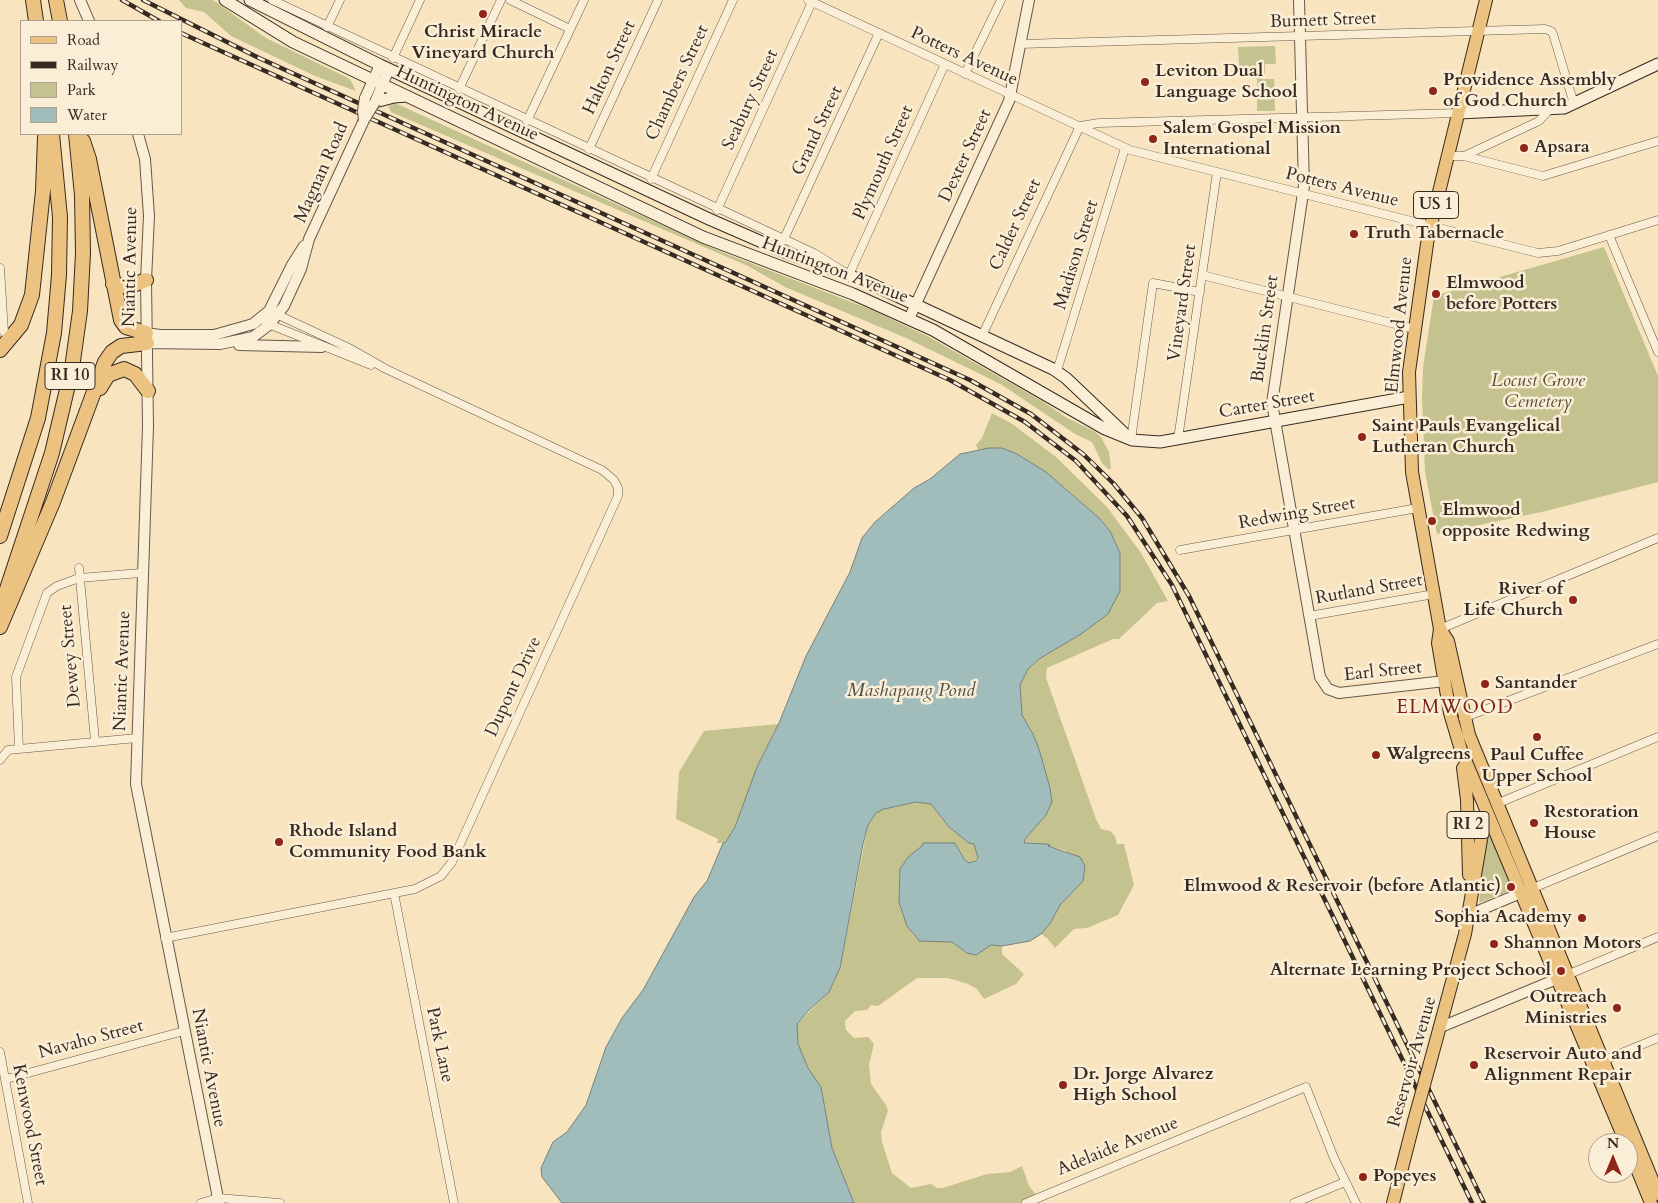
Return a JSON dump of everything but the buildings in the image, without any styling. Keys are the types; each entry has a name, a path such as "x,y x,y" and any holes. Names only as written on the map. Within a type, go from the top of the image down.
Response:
{"highway":[{"path":"56,0 60,20"},
{"path":"33,2 36,20"},
{"path":"0,350 21,325 32,295 44,185 45,135"},
{"name":"RI 10","path":"0,536 38,418 54,333 59,275 60,217 52,135"},
{"name":"RI 10","path":"0,610 52,453 72,368 80,311 83,252 82,195 76,135"},
{"path":"81,135 89,159 122,323 147,338"},
{"path":"113,284 128,287 146,280"},
{"path":"0,627 39,537 89,409 103,366 112,352 124,344 147,338"},
{"path":"89,409 103,381 117,370 127,370 135,374 148,391"}],"main road":[{"name":"Huntington Avenue","path":"226,0 286,39 710,240 853,294 909,319 971,350 1105,429 1131,440"},
{"name":"Huntington Avenue","path":"250,0 385,67 709,219 794,256 849,275 916,304 1056,371 1131,440"},
{"name":"Elmwood Avenue","path":"1486,0 1431,226 1409,372 1409,397 1412,465 1440,629 1438,643 1445,681 1458,719 1488,785"},
{"path":"1459,112 1562,109 1658,64"},
{"path":"370,100 409,96"},
{"name":"Carter Street","path":"1131,440 1152,443 1178,439 1409,397"},
{"name":"Elmwood Avenue","path":"1440,629 1448,641 1461,750 1491,808 1598,1063 1658,1194"},
{"name":"Reservoir Avenue","path":"1461,750 1467,800 1469,901"},
{"name":"Reservoir Avenue","path":"1393,1203 1465,934 1469,901 1491,808 1488,785"},
{"name":"Elmwood Avenue","path":"1598,1063 1622,1133"},
{"path":"1638,1171 1651,1203"}],"street":[{"path":"80,0 89,20"},
{"name":"Huntington Avenue","path":"272,0 717,210 819,256 849,275"},
{"path":"327,27 340,0"},
{"path":"393,58 420,0"},
{"path":"459,89 501,0"},
{"path":"510,0 570,29"},
{"path":"527,121 584,0"},
{"name":"Halton Street","path":"589,150 658,0"},
{"name":"Chambers Street","path":"651,179 733,0"},
{"path":"966,74 1000,0"},
{"name":"Dexter Street","path":"909,319 1010,95 1029,0"},
{"name":"Bucklin Street","path":"1299,0 1303,117 1302,193 1272,399 1320,677 1326,687"},
{"name":"Potters Avenue","path":"810,1 1125,148 1217,172 1546,253 1658,220"},
{"name":"Seabury Street","path":"717,210 810,1"},
{"name":"Burnett Street","path":"1020,44 1300,37 1479,30 1551,31 1574,104"},
{"name":"Grand Street","path":"784,240 879,33"},
{"name":"Plymouth Street","path":"849,275 945,64"},
{"name":"Magnan Road","path":"147,338 160,335 214,335 264,323 273,313 292,265 309,240 364,120 362,111 370,100 385,67"},
{"path":"1464,156 1539,121 1550,110"},
{"path":"1078,126 1099,123 1459,112"},
{"name":"Calder Street","path":"982,336 1078,126"},
{"name":"Niantic Avenue","path":"138,135 147,175 149,216 146,280 148,391 136,784 218,1200"},
{"path":"1448,156 1464,156 1543,176 1658,141"},
{"name":"Madison Street","path":"1056,371 1125,148"},
{"name":"Vineyard Street","path":"1178,439 1217,172"},
{"path":"1610,235 1656,341 1658,352"},
{"path":"0,268 4,332"},
{"path":"1202,275 1415,329"},
{"path":"1131,440 1153,283 1200,292"},
{"name":"Dupont Drive","path":"273,313 350,348 386,370"},
{"path":"220,344 253,337 264,323"},
{"name":"Dupont Drive","path":"165,938 394,893 429,884 441,876 452,862 608,521 618,492 614,480 602,470 386,370 322,347 264,323"},
{"path":"147,338 220,344 322,347"},
{"name":"Redwing Street","path":"1180,550 1418,508"},
{"path":"1440,629 1658,538"},
{"name":"Dewey Street","path":"79,568 95,742"},
{"path":"19,748 16,677 47,593 57,586 79,578 142,573"},
{"name":"Rutland Street","path":"1309,616 1434,594"},
{"path":"1458,719 1658,644"},
{"name":"Earl Street","path":"1326,687 1335,692 1345,693 1445,681"},
{"path":"1491,808 1658,737"},
{"path":"0,760 8,750 19,748 137,738"},
{"path":"1466,916 1658,836"},
{"name":"Park Lane","path":"394,893 454,1203"},
{"path":"1441,1027 1658,937"},
{"name":"Navaho Street","path":"6,1079 184,1031"},
{"path":"1598,1063 1658,1038"},
{"name":"Kenwood Street","path":"0,1052 28,1203"},
{"name":"Adelaide Avenue","path":"1026,1203 1306,1088 1346,1182"},
{"path":"1294,1203 1346,1182 1356,1203"},
{"path":"201,1203 218,1200 280,1203"}],"green space":[{"path":"179,0 213,0 266,38 350,79 356,91 315,76 231,36 204,12 186,8"},
{"path":"1275,46 1276,64 1265,64 1265,74 1260,77 1262,79 1274,79 1275,111 1257,111 1257,80 1255,76 1240,77 1238,47"},
{"path":"395,103 719,251 872,310 929,337 1042,401 1067,418 1094,431 1101,437 1109,452 1111,469 1108,469 1102,463 1092,442 1075,434 1002,385 906,338 785,287 748,266 391,112 388,106"},
{"name":"Locust Grove Cemetery","path":"1604,247 1658,376 1658,482 1546,511 1437,534 1425,472 1422,398 1423,367 1434,296"},
{"path":"992,413 1011,423 1056,457 1107,507 1141,553 1168,601 1157,603 1119,639 1113,639 1047,668 1046,678 1096,819 1101,829 1110,831 1115,836 1117,844 1124,844 1134,885 1118,915 1087,928 1074,929 1055,948 1041,934 1051,922 1060,905 1083,881 1065,850 1047,846 1047,844 1024,843 1025,839 1046,815 1050,788 1033,734 1022,715 1020,685 1028,669 1039,659 1081,634 1110,531 1099,518 1046,472 1017,454 1002,448 978,450 976,445 982,438"},
{"path":"778,724 757,767 735,827 725,843 717,843 718,839 676,819 679,772 704,731"},
{"path":"916,802 931,804 949,827 974,843 978,858 969,863 964,859 955,843 922,846 909,856 900,869 899,901 912,934 919,941 952,942 967,953 991,945 1002,946 1002,954 1024,974 1016,984 984,999 977,989 968,984 948,978 917,978 878,1006 871,1005 867,1010 855,1011 845,1021 846,1030 854,1038 868,1037 874,1044 869,1065 871,1084 886,1105 888,1111 881,1132 882,1142 892,1173 911,1188 931,1184 937,1188 943,1188 987,1174 1010,1172 1022,1166 1029,1186 1038,1197 1023,1203 854,1203 832,1148 821,1087 808,1068 798,1044 797,1024 829,992 840,968 868,825 876,813 884,809"},
{"path":"1491,835 1515,889 1479,903 1485,836"}],"water":[{"name":"Mashapaug Pond","path":"989,448 1002,448 1017,454 1046,472 1099,518 1110,531 1120,553 1120,591 1108,614 1081,634 1039,659 1028,669 1020,685 1022,715 1039,749 1052,802 1046,815 1025,839 1024,843 1047,844 1080,857 1085,866 1083,881 1060,905 1051,922 1041,934 1030,941 1002,946 991,945 976,955 967,953 952,942 919,941 907,926 899,902 900,869 909,856 922,846 923,843 955,843 964,859 969,863 978,858 974,844 969,843 949,827 931,804 916,802 884,809 876,813 868,825 863,844 840,968 829,992 797,1024 798,1044 808,1068 821,1087 832,1148 854,1203 562,1203 542,1177 541,1168 553,1142 567,1132 586,1105 606,1047 622,1018 643,990 694,897 707,881 723,843 725,843 735,827 757,767 779,723 806,656 850,572 862,538 875,522 914,488 930,479 960,454"}],"railway":[{"path":"122,0 157,20"},
{"path":"143,0 259,58 970,380 1031,414 1083,454 1114,484 1142,518 1189,596 1484,1203"},
{"path":"182,33 950,380 1025,422 1076,461 1127,516 1172,585 1472,1203"}],"place":[{"name":"Christ Miracle Vineyard Church","path":"483,14"},
{"name":"Leviton Dual Language School","path":"1145,82"},
{"name":"Providence Assembly of God Church","path":"1433,91"},
{"name":"Salem Gospel Mission International","path":"1153,139"},
{"name":"Apsara","path":"1524,148"},
{"name":"Truth Tabernacle","path":"1354,234"},
{"name":"Elmwood before Potters","path":"1436,294"},
{"name":"Saint Pauls Evangelical Lutheran Church","path":"1362,437"},
{"name":"Elmwood opposite Redwing","path":"1432,521"},
{"name":"River of Life Church","path":"1573,600"},
{"name":"Santander","path":"1485,684"},
{"name":"Paul Cuffee Upper School","path":"1537,737"},
{"name":"Walgreens","path":"1376,755"},
{"name":"Restoration House","path":"1534,823"},
{"name":"Rhode Island Community Food Bank","path":"279,842"},
{"name":"Elmwood & Reservoir (before Atlantic)","path":"1511,887"},
{"name":"Sophia Academy","path":"1582,918"},
{"name":"Shannon Motors","path":"1494,944"},
{"name":"Alternate Learning Project School","path":"1561,971"},
{"name":"Outreach Ministries","path":"1617,1008"},
{"name":"Reservoir Auto and Alignment Repair","path":"1474,1065"},
{"name":"Dr. Jorge Alvarez High School","path":"1063,1085"},
{"name":"Popeyes","path":"1363,1177"}],"district":[{"name":"ELMWOOD","path":"1455,709"}]}
